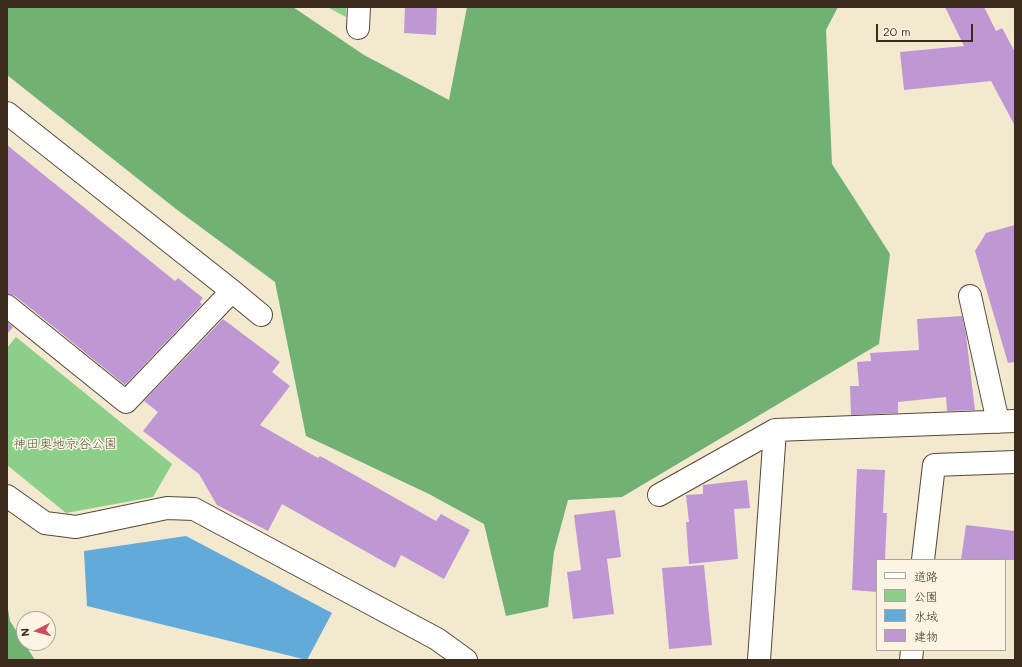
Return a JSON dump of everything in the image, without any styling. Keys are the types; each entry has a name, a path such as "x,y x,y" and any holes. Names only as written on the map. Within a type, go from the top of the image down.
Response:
{"street":[{"path":"7,113 261,315"},
{"path":"7,306 126,402 232,291"},
{"path":"659,495 775,430 1006,422 970,296"},
{"path":"759,660 775,430"},
{"path":"923,559 934,465 1015,462"},
{"path":"7,496 45,523 76,527 167,508 194,509 437,640 466,660"}],"green space":[{"path":"7,7 293,7 364,55 449,100 467,7 838,7 826,30 832,164 890,254 879,344 622,497 568,500 554,552 548,607 506,616 484,524 429,494 306,436 275,282 176,209 7,75"},
{"path":"327,7 346,7 346,17"},
{"name":"神田奥地京谷公園","path":"16,337 172,464 153,497 66,513 7,465 7,348"},
{"path":"7,603 10,621 16,630 16,651 29,651 35,660 7,660"}],"water":[{"path":"186,536 332,613 307,660 87,606 84,551"}],"building":[{"path":"405,7 437,7 436,35 404,33"},
{"path":"945,7 984,7 996,31 1002,28 1015,52 1015,126 991,81 904,90 900,52 964,46"},
{"path":"7,145 175,281 178,278 203,298 200,302 202,304 125,385 15,296 7,294"},
{"path":"1015,225 1015,362 1008,363 975,251 986,233"},
{"path":"962,316 966,335 975,410 947,411 946,397 898,402 898,413 851,415 850,386 859,386 857,362 871,361 870,353 919,350 917,319"},
{"path":"223,319 280,362 272,372 290,386 260,425 318,458 320,456 436,521 441,514 470,530 444,579 401,555 395,568 282,504 268,531 217,505 199,474 143,431 158,412 144,401"},
{"path":"7,322 13,327 7,334"},
{"path":"857,469 885,470 883,513 887,513 885,559 876,559 876,592 852,590"},
{"path":"747,480 750,508 734,509 738,559 689,564 686,522 689,522 686,495 703,494 703,485"},
{"path":"615,510 621,557 607,559 614,614 573,619 567,572 581,570 574,515"},
{"path":"966,525 1015,531 1015,560 961,559"},
{"path":"704,565 712,645 669,649 662,568"}]}
